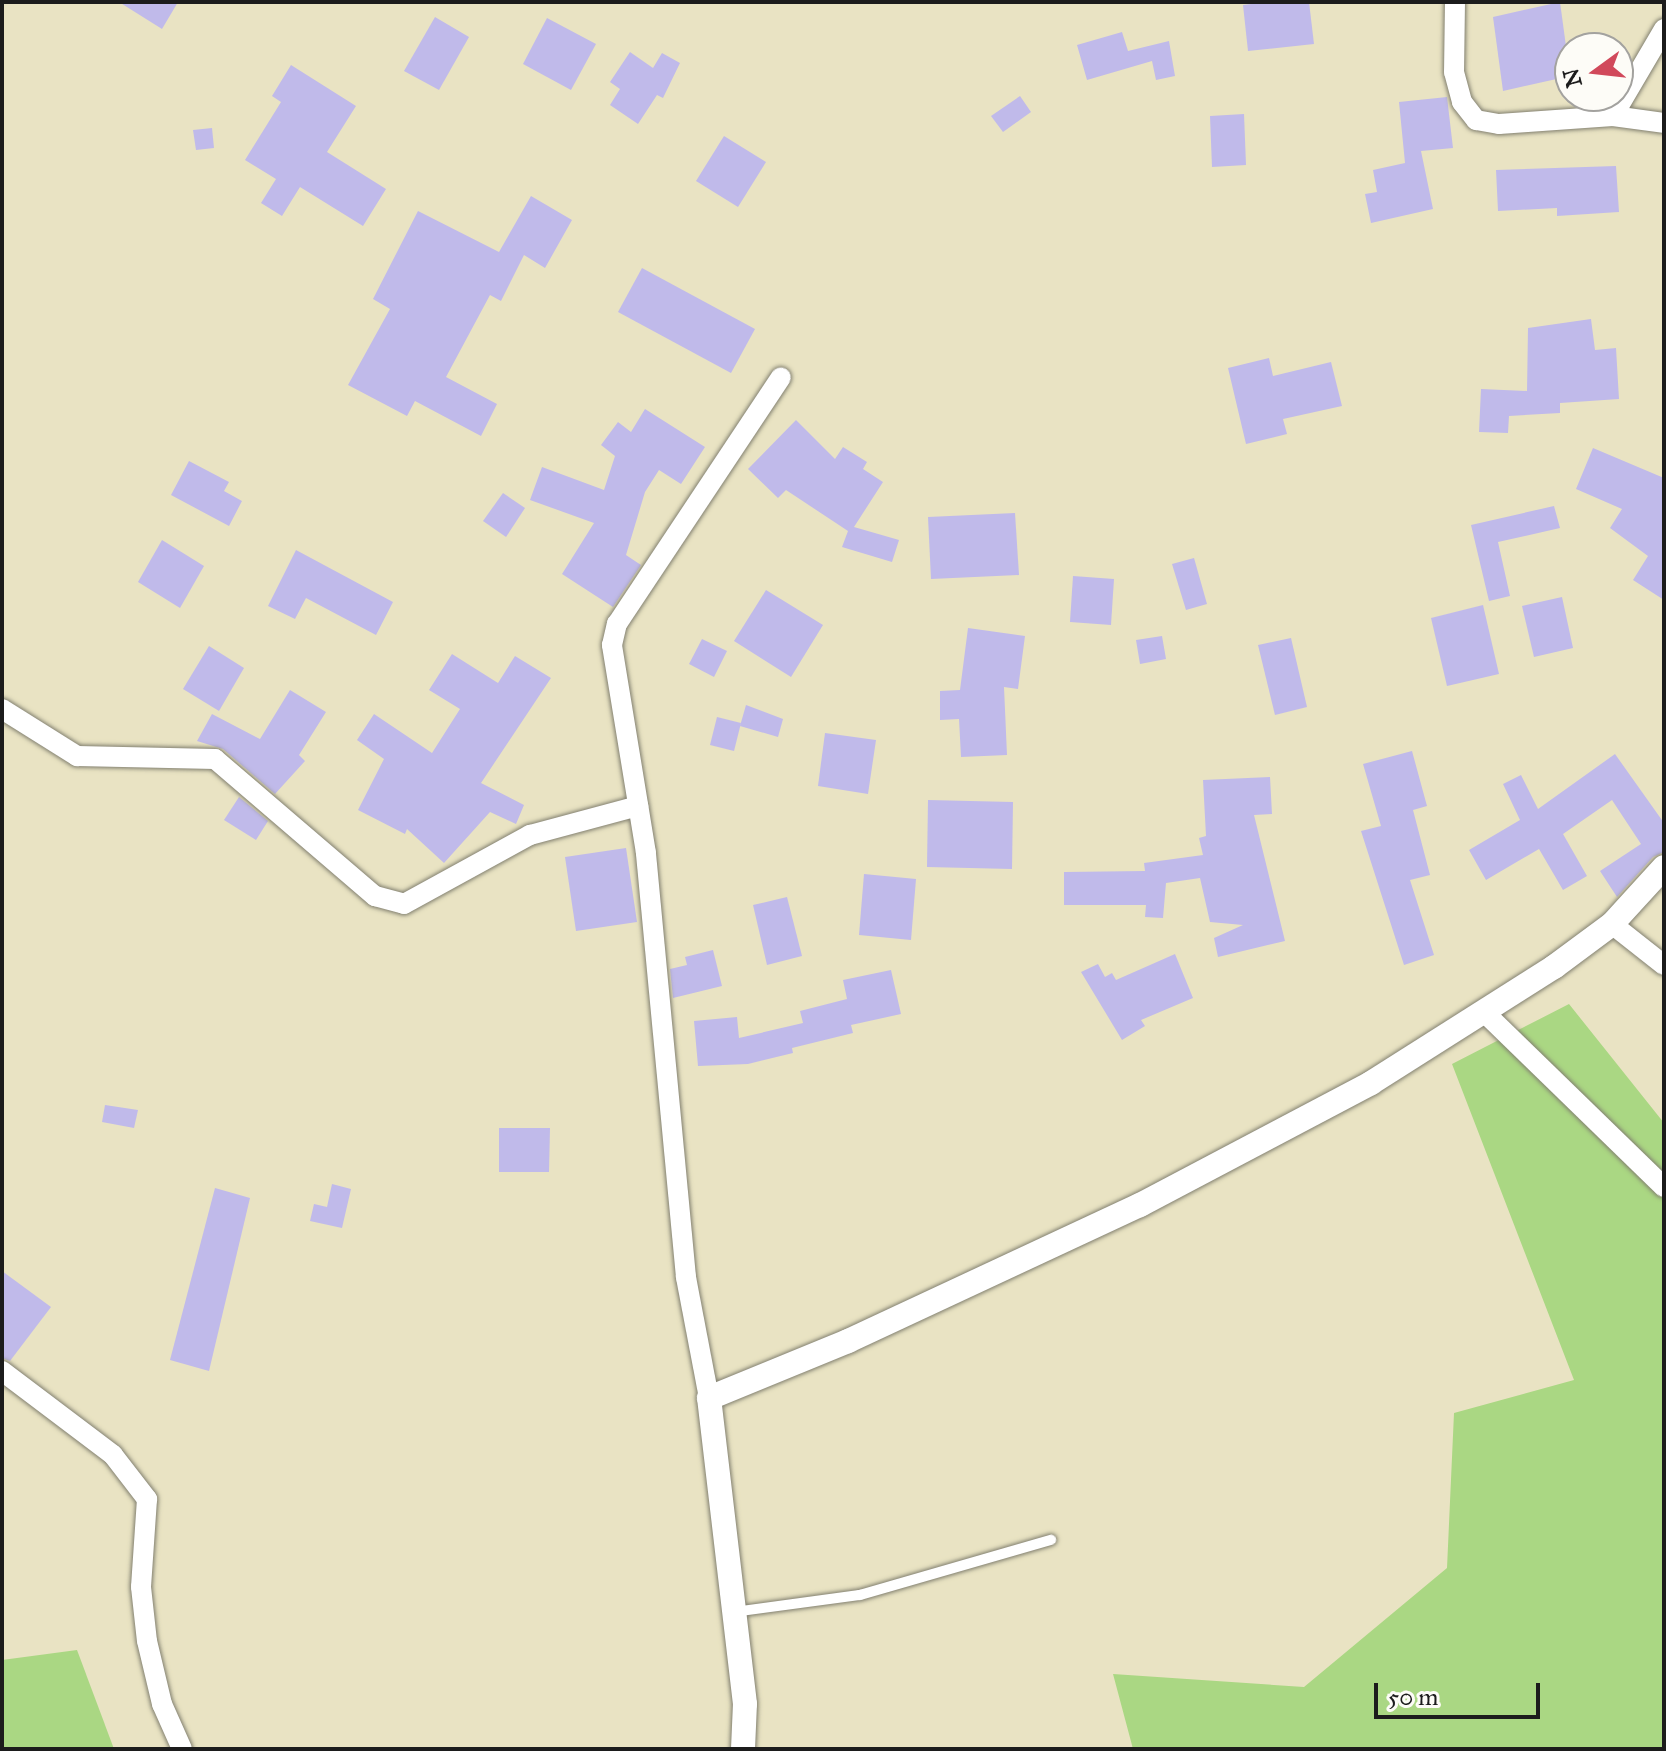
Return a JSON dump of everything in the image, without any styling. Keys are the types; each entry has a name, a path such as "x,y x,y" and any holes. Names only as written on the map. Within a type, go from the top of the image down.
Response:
{"street":[{"path":"1455,2 1454,72 1462,102 1476,120 1499,124 1613,116 1664,123"},
{"path":"1613,116 1664,29"},
{"path":"743,1749 745,1704 709,1398 686,1277 638,806 612,645 617,624 781,377"},
{"path":"2,709 77,756 215,759 375,896 404,904 530,835 638,806"},
{"path":"709,1398 848,1341 1140,1205 1371,1083 1484,1012 1612,924 1664,867"},
{"path":"1612,924 1664,965"},
{"path":"1484,1012 1664,1187"},
{"path":"2,1371 113,1455 147,1499 141,1587 147,1641 162,1704 182,1749"}],"lane":[{"path":"734,1612 860,1595 1051,1540"}],"green space":[{"path":"1569,1004 1664,1123 1664,1749 1133,1749 1113,1674 1304,1687 1447,1568 1454,1413 1574,1380 1452,1064"},
{"path":"77,1650 114,1749 2,1749 2,1660"}],"building":[{"path":"119,2 178,2 162,29"},
{"path":"1309,2 1314,44 1248,51 1243,5"},
{"path":"1560,2 1564,32 1554,32 1554,80 1503,91 1493,17"},
{"path":"435,17 469,37 439,90 404,71"},
{"path":"547,18 596,44 571,90 523,64"},
{"path":"1122,32 1128,51 1169,41 1175,76 1156,80 1152,61 1087,80 1077,45"},
{"path":"630,52 653,68 662,53 680,63 663,98 657,95 638,124 610,105 620,89 610,82"},
{"path":"291,65 356,106 327,152 386,189 363,226 300,187 282,216 261,203 276,179 245,160 281,102 272,96"},
{"path":"1020,96 1031,112 1003,132 991,116"},
{"path":"1447,97 1453,148 1421,151 1433,209 1371,223 1365,194 1377,192 1373,170 1405,163 1399,102"},
{"path":"1244,114 1246,165 1212,167 1210,116"},
{"path":"212,128 214,148 196,150 193,130"},
{"path":"724,136 766,162 738,207 696,181"},
{"path":"1616,166 1619,212 1557,216 1557,208 1498,211 1496,170"},
{"path":"531,196 572,220 545,268 524,255 501,301 490,295 446,377 497,404 481,436 415,401 407,416 348,385 390,309 373,299 418,211 499,252"},
{"path":"642,268 755,329 731,373 618,312"},
{"path":"1591,319 1595,350 1616,348 1619,399 1560,403 1560,413 1509,416 1508,433 1479,432 1481,389 1527,391 1528,328"},
{"path":"1269,358 1273,376 1331,362 1342,406 1283,419 1287,434 1246,444 1228,368"},
{"path":"645,409 705,447 681,484 659,470 645,492 626,555 641,565 613,607 562,574 594,523 530,500 542,467 604,490 615,456 601,445 618,422 631,432"},
{"path":"796,420 835,459 843,447 867,462 863,469 883,482 854,527 899,540 892,562 842,547 848,531 786,490 778,498 748,469"},
{"path":"1593,448 1664,478 1664,600 1633,580 1648,556 1610,528 1622,509 1576,489"},
{"path":"189,461 229,482 224,491 242,501 229,526 171,495"},
{"path":"503,493 525,508 506,537 483,521"},
{"path":"1554,506 1560,528 1498,542 1510,596 1489,601 1471,525"},
{"path":"1015,513 1019,575 931,579 928,517"},
{"path":"162,540 204,566 180,608 138,582"},
{"path":"296,550 393,602 376,635 306,598 295,619 268,606"},
{"path":"1194,558 1207,604 1186,610 1172,564"},
{"path":"1073,576 1114,579 1111,625 1070,622"},
{"path":"766,590 823,625 791,677 734,641"},
{"path":"1562,597 1573,648 1534,657 1522,606"},
{"path":"1483,605 1499,674 1447,686 1431,618"},
{"path":"968,628 1025,636 1018,689 1004,687 1007,755 961,757 959,719 940,720 940,691 960,690"},
{"path":"1162,636 1166,659 1140,664 1136,640"},
{"path":"1291,638 1307,707 1275,715 1258,645"},
{"path":"702,639 727,651 714,677 689,664"},
{"path":"209,646 244,668 219,711 183,689"},
{"path":"452,654 498,683 515,656 551,678 481,783 524,805 516,824 490,812 444,863 407,829 405,834 358,810 384,759 357,740 374,714 432,753 460,709 429,690"},
{"path":"290,690 326,712 299,755 305,761 275,794 223,749 197,741 212,714 260,739"},
{"path":"746,705 783,719 778,737 740,726"},
{"path":"717,717 741,723 734,751 710,745"},
{"path":"825,733 876,740 868,794 818,786"},
{"path":"1412,751 1427,806 1413,810 1430,875 1410,880 1434,955 1404,965 1361,831 1381,826 1363,764"},
{"path":"1615,754 1664,823 1664,852 1653,857 1617,897 1600,871 1641,844 1612,800 1563,834 1587,876 1563,890 1539,849 1486,880 1469,850 1520,820 1503,784 1521,775 1538,809"},
{"path":"1270,777 1272,814 1254,815 1285,941 1218,957 1214,938 1243,925 1210,922 1200,878 1166,883 1163,918 1145,917 1146,905 1064,905 1064,872 1145,871 1144,863 1203,855 1199,838 1206,836 1203,780"},
{"path":"239,797 268,821 256,840 224,820"},
{"path":"928,800 1013,802 1012,869 927,867"},
{"path":"626,848 637,922 576,931 565,857"},
{"path":"864,874 916,879 911,940 859,935"},
{"path":"787,897 802,956 767,965 753,905"},
{"path":"713,950 722,986 673,998 670,969 687,965 685,957"},
{"path":"1175,954 1193,998 1141,1020 1145,1026 1122,1040 1081,972 1098,964 1105,977 1112,973 1116,980"},
{"path":"891,970 901,1014 851,1025 853,1033 792,1048 793,1053 748,1064 698,1066 694,1021 737,1017 739,1038 803,1023 800,1011 847,999 843,980"},
{"path":"105,1105 138,1110 134,1128 102,1122"},
{"path":"499,1128 550,1128 549,1172 499,1172"},
{"path":"332,1184 351,1189 342,1228 310,1221 314,1204 327,1207"},
{"path":"215,1188 250,1198 209,1371 170,1360"},
{"path":"2,1271 51,1307 10,1361 2,1358"}]}
